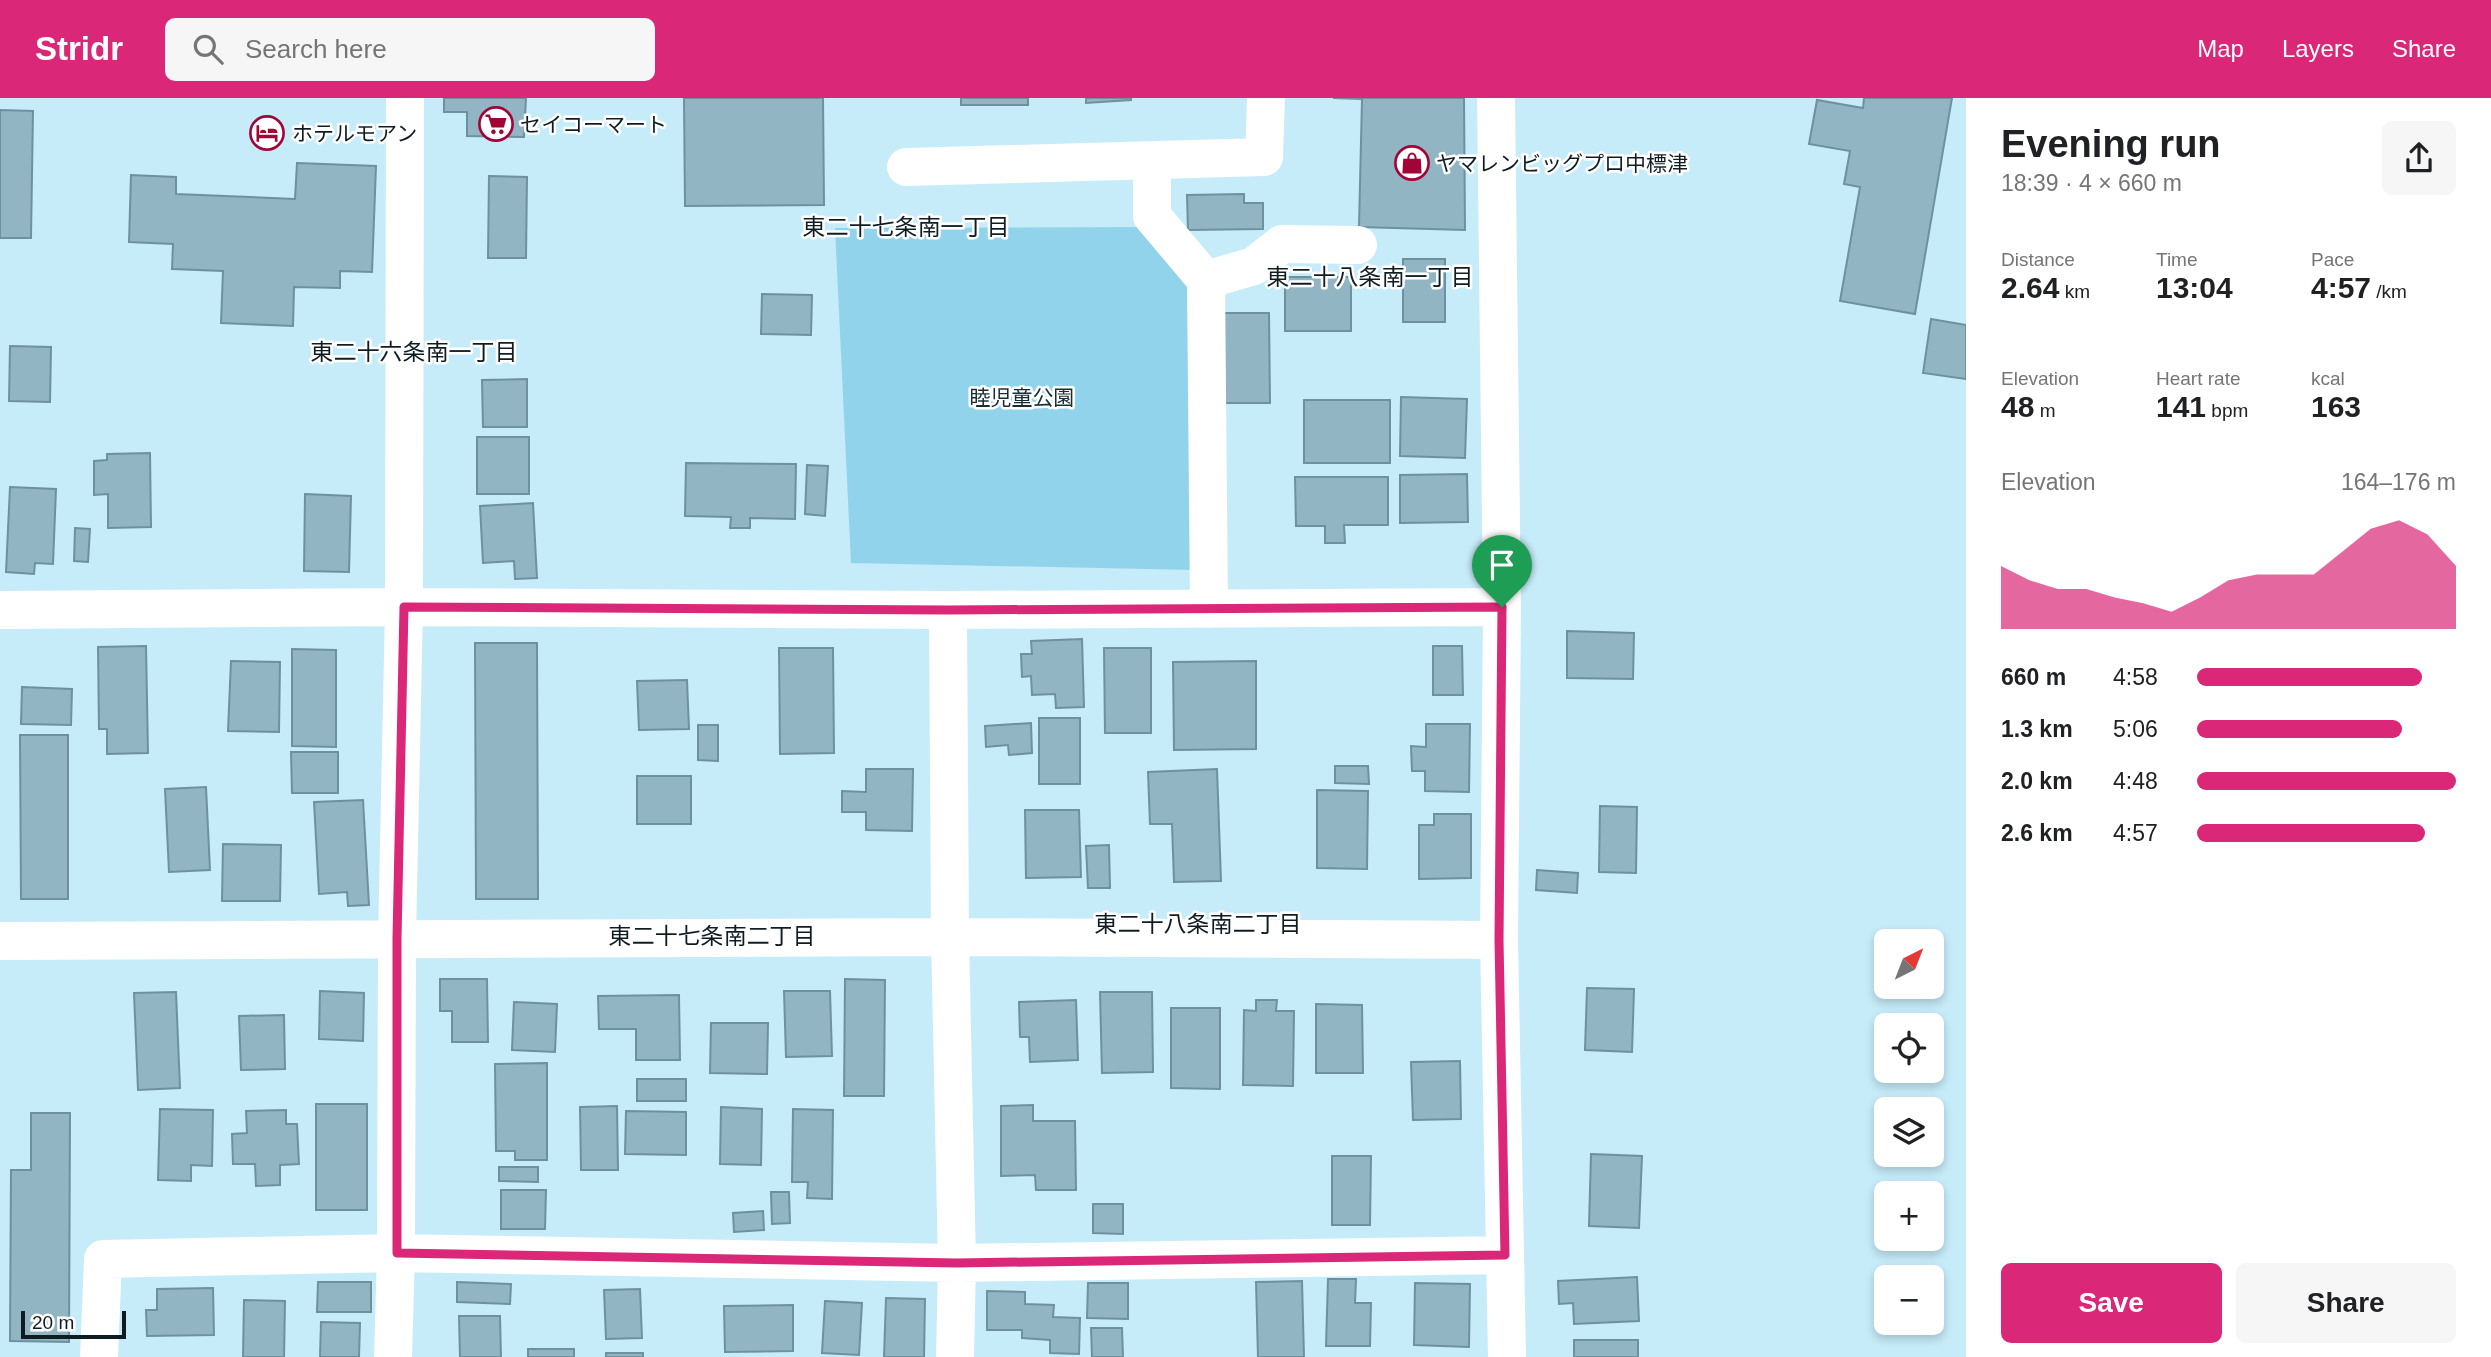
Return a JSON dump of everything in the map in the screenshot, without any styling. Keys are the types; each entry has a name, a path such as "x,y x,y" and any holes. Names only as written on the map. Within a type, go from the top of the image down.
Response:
{"street":[{"path":"393,1357 397,1253 397,938 404,607 405,98"},
{"path":"906,167 1264,158 1266,98"},
{"path":"1496,98 1502,607 1499,940 1507,1357"},
{"path":"1152,160 1152,216 1206,280 1209,609"},
{"path":"1206,280 1254,266 1282,244 1358,245"},
{"path":"0,610 404,607 948,610 1502,607"},
{"path":"948,610 950,937 957,1263 955,1357"},
{"path":"0,941 950,937 1499,940"},
{"path":"99,1357 103,1259 397,1253 957,1263 1505,1255"}],"green space":[{"name":"睦児童公園","path":"1144,227 1189,283 1195,570 851,563 835,228"}],"building":[{"name":"セイコーマート","path":"444,98 526,98 524,137 467,136 467,112 444,112"},
{"path":"684,98 823,98 824,205 685,206"},
{"path":"961,98 1028,98 1028,105 961,105"},
{"path":"1086,98 1131,98 1131,100 1086,103"},
{"name":"ヤマレンビッグプロ中標津","path":"1333,98 1464,98 1465,230 1359,227 1362,99"},
{"path":"1864,98 1952,98 1915,314 1840,301 1860,187 1844,184 1850,151 1809,144 1817,100 1863,108"},
{"path":"0,110 33,111 31,238 0,238"},
{"path":"297,163 376,166 372,272 340,271 340,288 294,287 293,326 221,323 223,271 172,269 173,244 129,242 131,175 176,177 176,194 295,199"},
{"path":"489,176 527,177 526,258 488,258"},
{"path":"1244,194 1244,203 1263,203 1263,229 1188,230 1187,195"},
{"path":"1403,259 1445,259 1445,322 1403,322"},
{"path":"1285,277 1351,277 1351,331 1285,331"},
{"path":"762,294 812,295 811,335 761,334"},
{"path":"1223,313 1269,313 1270,403 1224,403"},
{"path":"1931,319 1966,325 1966,379 1923,373"},
{"path":"10,346 51,347 50,402 9,401"},
{"path":"527,379 527,427 483,427 482,380"},
{"path":"1401,397 1467,399 1465,458 1400,456"},
{"path":"1304,400 1390,400 1390,463 1304,463"},
{"path":"477,437 529,437 529,494 477,494"},
{"path":"150,453 151,527 108,528 108,494 94,495 94,461 107,460 107,454"},
{"path":"686,463 796,464 795,519 750,518 750,528 730,528 731,517 685,516"},
{"path":"807,465 828,466 825,516 805,514"},
{"path":"1467,474 1468,522 1400,523 1400,475"},
{"path":"1295,477 1388,477 1388,525 1344,525 1345,543 1325,543 1325,526 1296,526"},
{"path":"10,487 56,489 53,564 35,563 34,574 6,572"},
{"path":"305,494 351,496 349,572 304,571"},
{"path":"533,503 537,578 515,579 514,561 483,563 480,506"},
{"path":"75,528 90,529 88,562 74,561"},
{"path":"1567,631 1634,633 1633,679 1567,678"},
{"path":"1082,639 1084,707 1056,708 1055,694 1032,695 1031,676 1022,677 1021,654 1032,654 1031,641"},
{"path":"475,643 537,643 538,899 476,899"},
{"path":"146,646 148,753 107,754 107,729 99,729 98,647"},
{"path":"1433,646 1462,646 1463,695 1433,695"},
{"path":"779,648 833,648 834,753 780,754"},
{"path":"1104,648 1151,648 1151,733 1105,733"},
{"path":"292,649 336,650 336,747 292,746"},
{"path":"231,661 280,662 279,732 228,731"},
{"path":"1256,661 1256,749 1174,750 1173,662"},
{"path":"687,680 689,729 639,730 637,681"},
{"path":"22,687 72,689 71,725 21,724"},
{"path":"1039,718 1080,718 1080,784 1039,784"},
{"path":"1031,723 1032,753 1009,755 1008,745 986,747 985,726"},
{"path":"1426,724 1470,724 1469,792 1425,791 1425,771 1412,771 1411,746 1426,747"},
{"path":"698,725 718,725 718,761 698,760"},
{"path":"20,735 68,735 68,899 21,899"},
{"path":"291,752 338,752 338,793 292,793"},
{"path":"1335,766 1368,766 1369,784 1335,783"},
{"path":"866,769 913,769 912,831 866,830 866,812 842,812 842,791 866,792"},
{"path":"1217,769 1221,881 1174,882 1172,824 1150,824 1148,772"},
{"path":"637,776 691,776 691,824 637,824"},
{"path":"206,787 210,870 169,872 165,789"},
{"path":"1317,790 1368,791 1367,869 1317,868"},
{"path":"363,800 369,905 348,906 347,892 319,894 314,802"},
{"path":"1600,806 1637,807 1636,873 1599,872"},
{"path":"1025,810 1079,810 1081,877 1026,878"},
{"path":"1434,814 1471,814 1471,878 1419,879 1419,825 1434,825"},
{"path":"223,844 281,845 280,901 222,901"},
{"path":"1109,845 1110,888 1088,888 1086,846"},
{"path":"1537,870 1578,873 1577,893 1536,890"},
{"path":"440,979 487,979 488,1042 452,1042 452,1011 440,1011"},
{"path":"845,979 885,980 884,1096 844,1096"},
{"path":"1587,988 1634,989 1632,1052 1585,1050"},
{"path":"320,991 364,993 363,1041 319,1039"},
{"path":"784,991 830,991 832,1056 786,1057"},
{"path":"176,992 180,1088 138,1090 134,993"},
{"path":"1100,992 1152,992 1153,1072 1102,1073"},
{"path":"679,995 680,1060 636,1060 636,1029 599,1029 598,996"},
{"path":"1076,1000 1078,1060 1030,1062 1029,1037 1020,1037 1019,1002"},
{"path":"1256,1000 1277,1000 1276,1011 1294,1011 1293,1086 1243,1085 1244,1010 1256,1011"},
{"path":"514,1002 557,1004 555,1052 512,1050"},
{"path":"1316,1004 1362,1005 1363,1073 1316,1073"},
{"path":"1171,1008 1220,1008 1220,1089 1171,1088"},
{"path":"284,1015 285,1069 241,1070 239,1016"},
{"path":"711,1023 768,1023 767,1074 710,1073"},
{"path":"1460,1061 1461,1119 1413,1120 1411,1062"},
{"path":"547,1063 547,1160 515,1160 515,1151 496,1151 495,1064"},
{"path":"637,1079 686,1079 686,1101 637,1101"},
{"path":"316,1104 367,1104 367,1210 316,1210"},
{"path":"1033,1105 1033,1121 1075,1121 1076,1190 1036,1190 1035,1175 1001,1176 1001,1106"},
{"path":"617,1106 618,1170 581,1170 580,1107"},
{"path":"721,1107 762,1109 761,1165 720,1164"},
{"path":"160,1109 213,1110 212,1166 191,1165 191,1181 158,1180"},
{"path":"793,1109 833,1110 832,1199 807,1198 808,1182 792,1182"},
{"path":"286,1110 286,1124 297,1124 299,1164 280,1165 280,1185 256,1186 255,1164 233,1164 232,1134 247,1133 246,1111"},
{"path":"626,1111 686,1112 686,1155 625,1154"},
{"path":"31,1113 70,1113 69,1342 10,1341 11,1170 31,1170"},
{"path":"1591,1154 1642,1156 1639,1228 1589,1226"},
{"path":"1332,1156 1371,1156 1370,1225 1332,1225"},
{"path":"499,1167 538,1167 538,1182 499,1181"},
{"path":"501,1190 546,1190 545,1229 501,1229"},
{"path":"771,1192 789,1192 790,1223 772,1224"},
{"path":"1093,1204 1123,1204 1123,1234 1093,1233"},
{"path":"763,1211 764,1230 734,1232 733,1213"},
{"path":"1637,1277 1639,1321 1574,1324 1573,1303 1559,1304 1558,1281"},
{"path":"1328,1279 1356,1279 1355,1303 1371,1303 1370,1346 1326,1346"},
{"path":"1302,1281 1304,1357 1258,1357 1256,1282"},
{"path":"318,1282 371,1282 371,1312 317,1312"},
{"path":"457,1282 511,1284 510,1304 457,1302"},
{"path":"1088,1283 1128,1283 1128,1319 1087,1318"},
{"path":"1415,1283 1470,1284 1469,1347 1414,1345"},
{"path":"213,1288 214,1335 147,1336 146,1310 157,1310 157,1289"},
{"path":"640,1289 642,1338 606,1339 604,1290"},
{"path":"987,1291 1025,1292 1025,1304 1054,1305 1053,1317 1080,1318 1079,1354 1050,1353 1050,1340 1022,1338 1022,1330 987,1330"},
{"path":"886,1298 925,1299 924,1357 884,1357"},
{"path":"244,1300 285,1301 284,1357 243,1357"},
{"path":"825,1301 862,1303 859,1355 822,1353"},
{"path":"793,1305 793,1351 725,1352 724,1306"},
{"path":"459,1316 500,1316 501,1357 460,1357"},
{"path":"321,1322 360,1323 359,1357 320,1357"},
{"path":"1091,1328 1122,1328 1123,1357 1092,1357"},
{"path":"1574,1340 1638,1340 1638,1357 1574,1357"},
{"path":"528,1349 574,1349 574,1357 528,1357"},
{"path":"606,1353 643,1353 643,1357 606,1357"}],"place":[{"name":"セイコーマート","path":"496,124"},
{"name":"ホテルモアン","path":"267,133"},
{"name":"ヤマレンビッグプロ中標津","path":"1412,163"}],"district":[{"name":"東二十七条南一丁目","path":"906,227"},
{"name":"東二十八条南一丁目","path":"1370,277"},
{"name":"東二十六条南一丁目","path":"414,352"},
{"name":"東二十八条南二丁目","path":"1198,924"},
{"name":"東二十七条南二丁目","path":"712,936"}],"route":[{"path":"404,607 948,610 1502,607 1499,940 1505,1255 957,1263 397,1253 397,938 404,607"}]}
